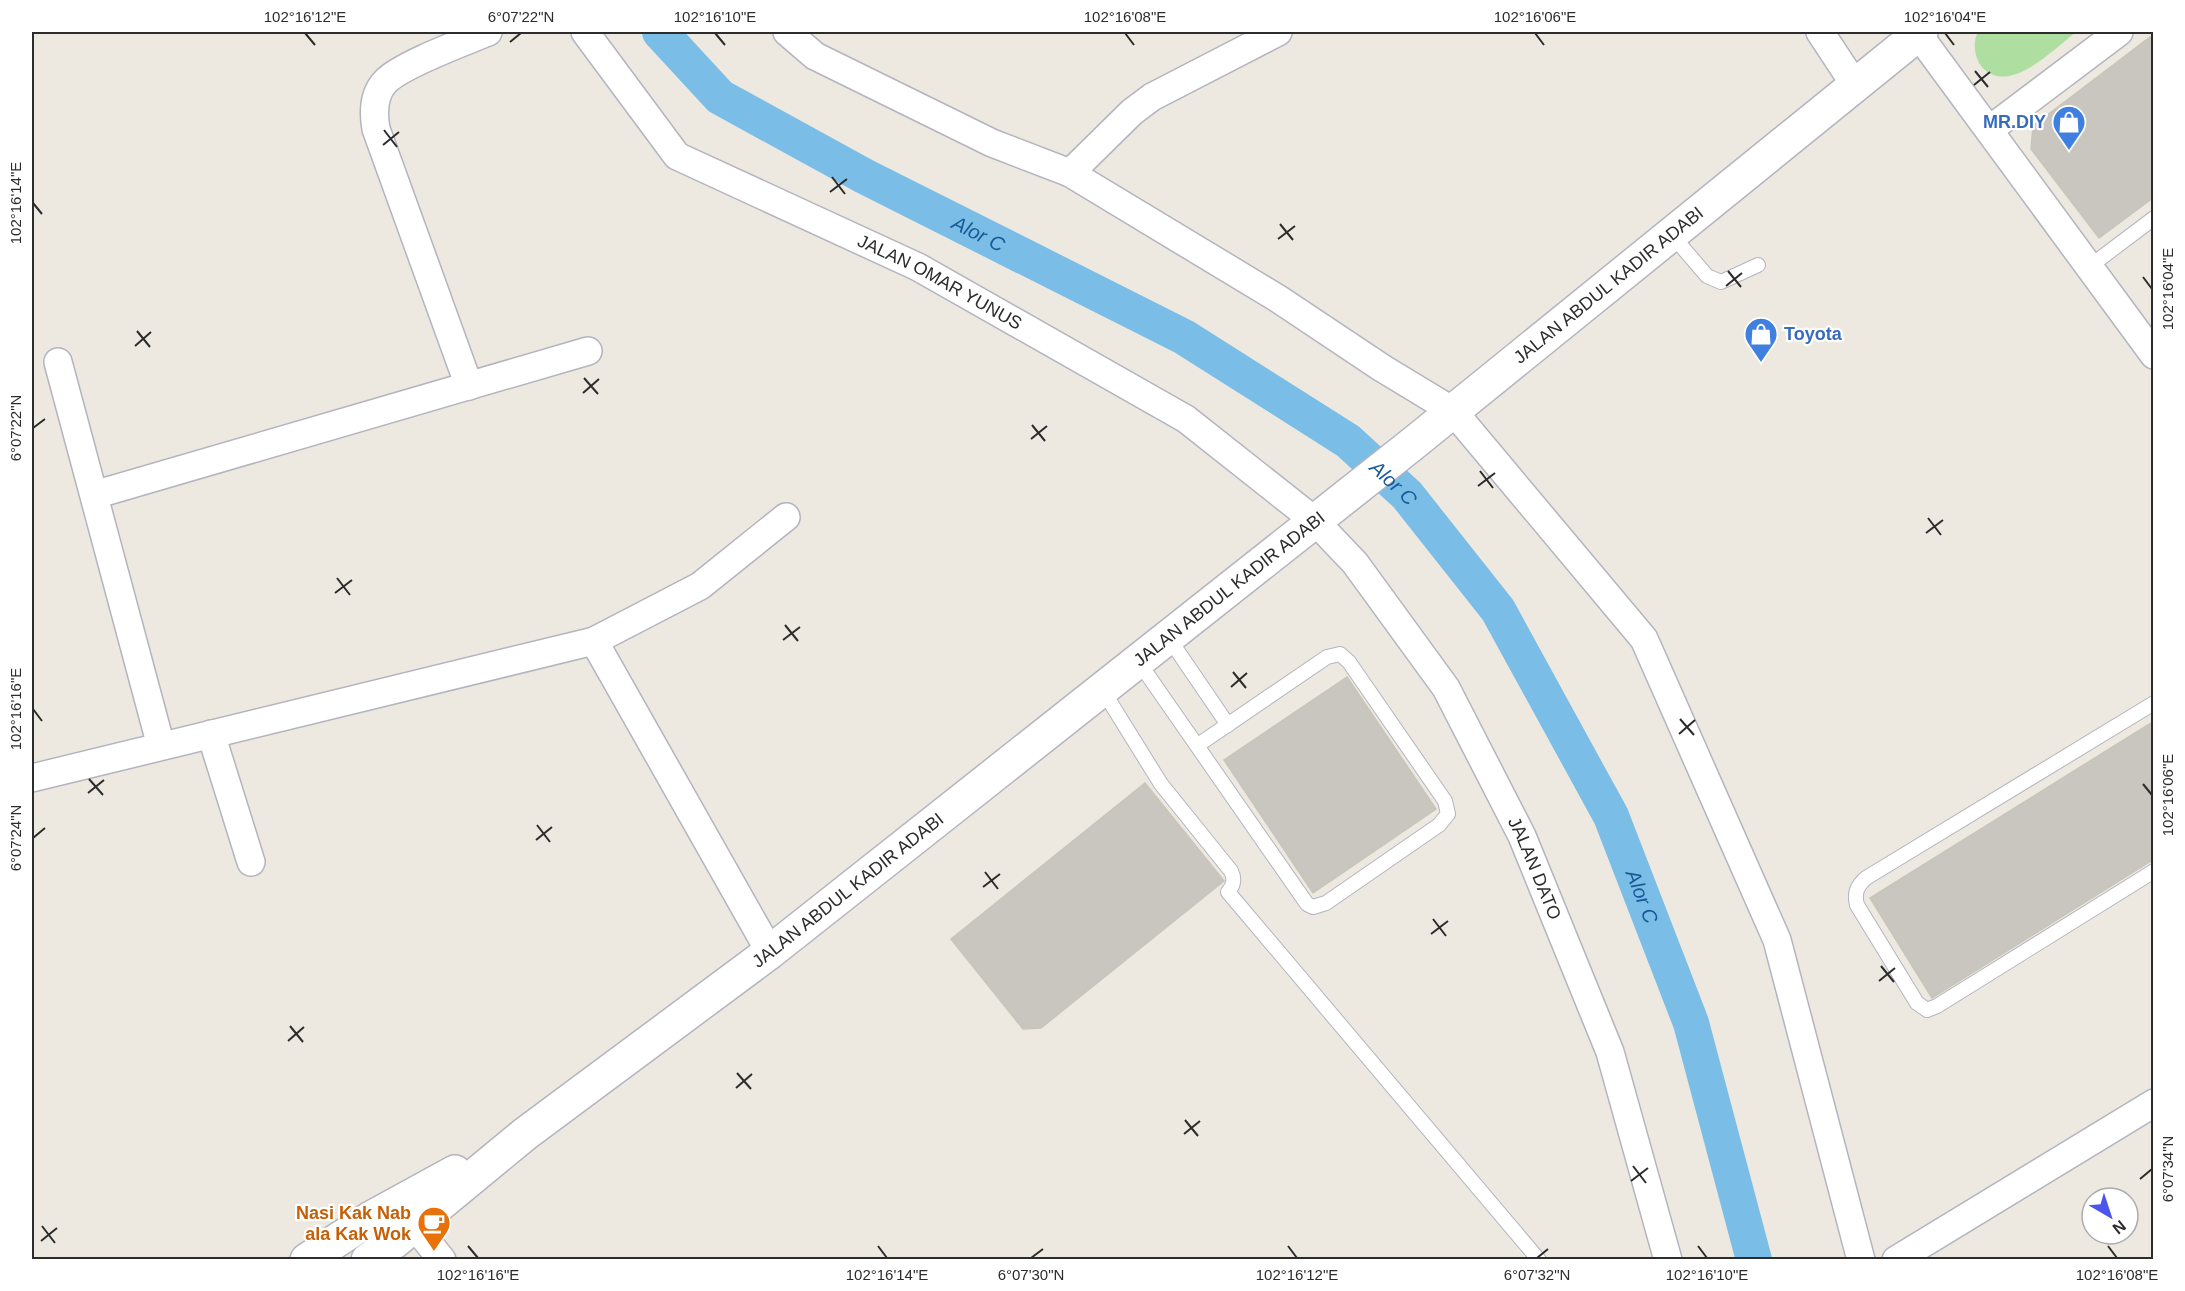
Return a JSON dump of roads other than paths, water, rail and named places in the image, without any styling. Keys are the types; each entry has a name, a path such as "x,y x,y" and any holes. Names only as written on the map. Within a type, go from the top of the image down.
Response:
{"main road":[{"name":"JALAN ABDUL KADIR ADABI","path":"368,1260 525,1134 770,952 1316,521 1919,33"},
{"name":"JALAN ABDUL KADIR ADABI","path":"307,1260 371,1218 525,1134"}],"street":[{"path":"469,386 373,116 374,103 387,80 407,68 488,32"},
{"name":"JALAN OMAR YUNUS","path":"585,32 677,156 918,267 1186,419 1316,521"},
{"path":"787,32 815,56 992,143 1070,173 1277,298 1382,368 1453,411 1644,639 1777,940 1861,1260"},
{"path":"1070,173 1132,112 1152,97 1278,32"},
{"path":"1820,32 1855,85"},
{"path":"1989,130 2119,32"},
{"path":"1919,33 2154,355"},
{"path":"94,495 588,351"},
{"path":"58,362 161,746"},
{"path":"32,778 594,641 700,586 786,517"},
{"name":"JALAN DATO","path":"1316,521 1355,563 1446,688 1522,836 1610,1052 1668,1260"},
{"path":"594,641 770,952"},
{"path":"211,734 251,862"},
{"path":"1896,1260 2154,1103"},
{"path":"414,1225 442,1260"}],"lane":[{"path":"2089,267 2154,218"},
{"path":"1671,234 1707,276 1721,282 1758,265"},
{"path":"1168,637 1228,725"},
{"path":"1138,661 1303,899 1313,907 1326,903 1345,890 1439,825 1448,814 1445,801 1349,662 1340,654 1327,657 1198,746"},
{"path":"1102,689 1161,784 1231,871 1234,883 1228,892 1539,1260"},
{"path":"2154,703 1866,878 1856,890 1855,897 1857,905 1917,1003 1927,1010 2154,872"}],"waterway":[{"name":"Alor C","path":"660,32 720,97 864,176 1184,337 1348,441 1407,495 1498,610 1611,816 1691,1023 1754,1260"}],"place":[{"name":"MR.DIY","path":"2069,151"},
{"name":"Toyota","path":"1761,363"},
{"name":"Nasi Kak Nab ala Kak Wok","path":"434,1252"}]}
